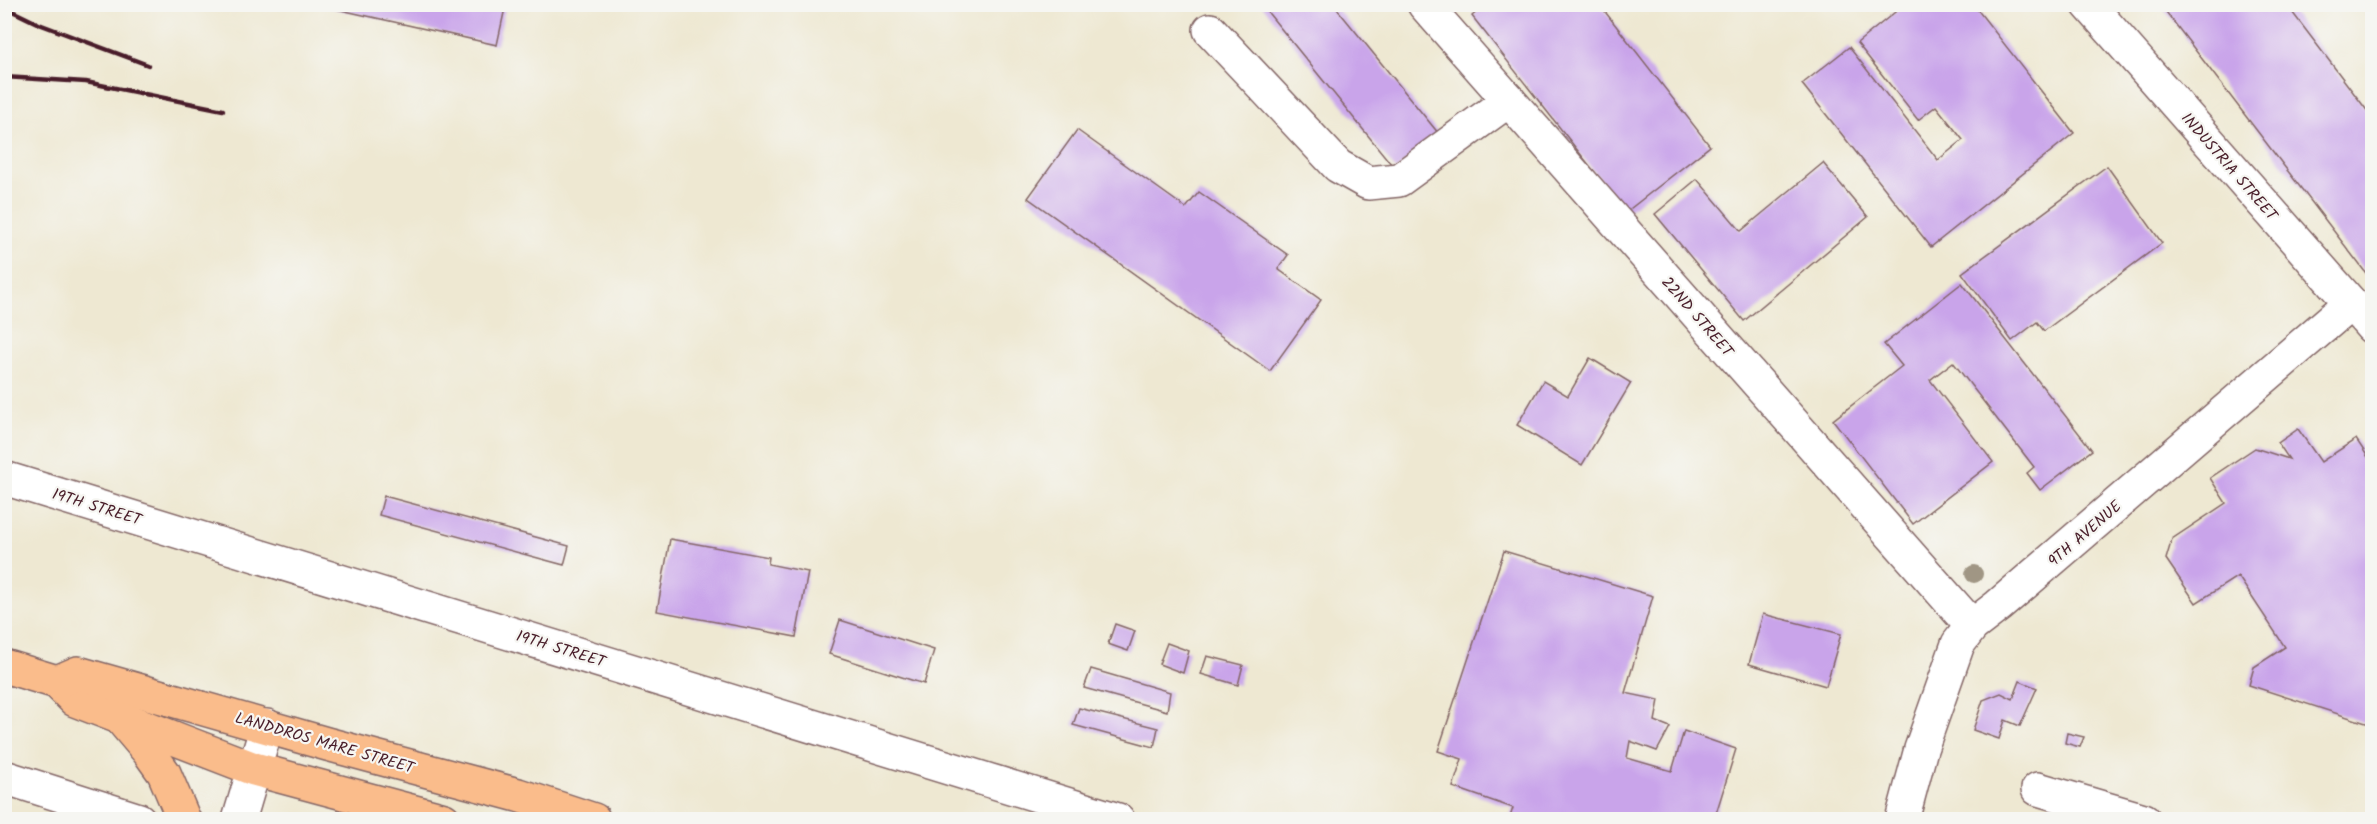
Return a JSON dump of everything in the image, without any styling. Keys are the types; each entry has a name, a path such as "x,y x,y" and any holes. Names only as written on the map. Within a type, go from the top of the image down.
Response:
{"main road":[{"path":"4,666 57,682 75,700 254,769 444,819"},
{"name":"LANDDROS MARE STREET","path":"57,682 78,673 327,744 518,795 594,819"},
{"path":"121,719 164,773 184,819"}],"street":[{"name":"22ND STREET","path":"1424,4 1972,626"},
{"name":"INDUSTRIA STREET","path":"2088,4 2373,327"},
{"path":"1210,30 1338,166 1368,183 1399,180 1509,100"},
{"name":"9TH AVENUE","path":"1902,819 1921,749 1944,682 1958,644 1972,626 2351,303"},
{"name":"19TH STREET","path":"4,477 1118,819"},
{"path":"239,819 267,726"},
{"path":"4,777 139,819"},
{"path":"2038,789 2144,819"}],"building":[{"path":"314,4 488,4 505,8 497,45"},
{"path":"1261,4 1333,4 1439,134 1396,170"},
{"path":"1486,4 1599,4 1710,146 1626,212 1472,16"},
{"path":"1905,4 1973,4 2074,133 1931,247 1802,84 1849,47 1938,160 1963,140 1936,106 1918,120 1857,43"},
{"path":"2160,4 2286,4 2372,117 2372,281"},
{"path":"1077,130 1186,208 1199,192 1288,255 1278,269 1321,300 1270,371 1028,198"},
{"path":"1823,163 1868,217 1744,321 1655,214 1697,179 1741,231"},
{"path":"2107,166 2162,243 2044,331 2037,322 2012,341 1962,273"},
{"path":"1962,283 2092,450 2040,490 2027,473 2034,467 1953,362 1930,380 1993,462 1913,524 1833,420 1902,366 1884,344"},
{"path":"1590,358 1631,383 1582,465 1517,425 1543,381 1568,396"},
{"path":"2298,429 2321,462 2356,439 2372,463 2372,725 2249,685 2254,667 2285,647 2238,576 2196,603 2166,559 2172,539 2226,503 2210,478 2255,448 2289,459 2278,443"},
{"path":"384,496 569,546 564,565 379,515"},
{"path":"670,539 769,557 768,564 808,572 796,637 657,611"},
{"path":"1504,551 1653,596 1625,693 1659,700 1655,721 1670,727 1657,751 1630,741 1627,758 1672,771 1684,731 1736,749 1714,820 1509,820 1513,808 1453,787 1462,759 1438,751"},
{"path":"1763,614 1841,634 1826,686 1749,664"},
{"path":"840,620 934,650 924,684 829,654"},
{"path":"1115,624 1135,631 1128,651 1108,644"},
{"path":"1167,643 1189,651 1183,673 1159,664"},
{"path":"1207,656 1243,665 1238,685 1201,674"},
{"path":"1091,669 1170,692 1167,711 1084,688"},
{"path":"2020,681 2037,688 2020,726 2005,720 1999,739 1973,730 1983,700 2001,693 2013,699"},
{"path":"1079,708 1158,728 1154,747 1073,725"},
{"path":"2067,733 2084,737 2080,747 2065,743"}],"railway":[{"path":"4,7 39,24 148,65"},
{"path":"4,77 86,82 223,110"}]}
